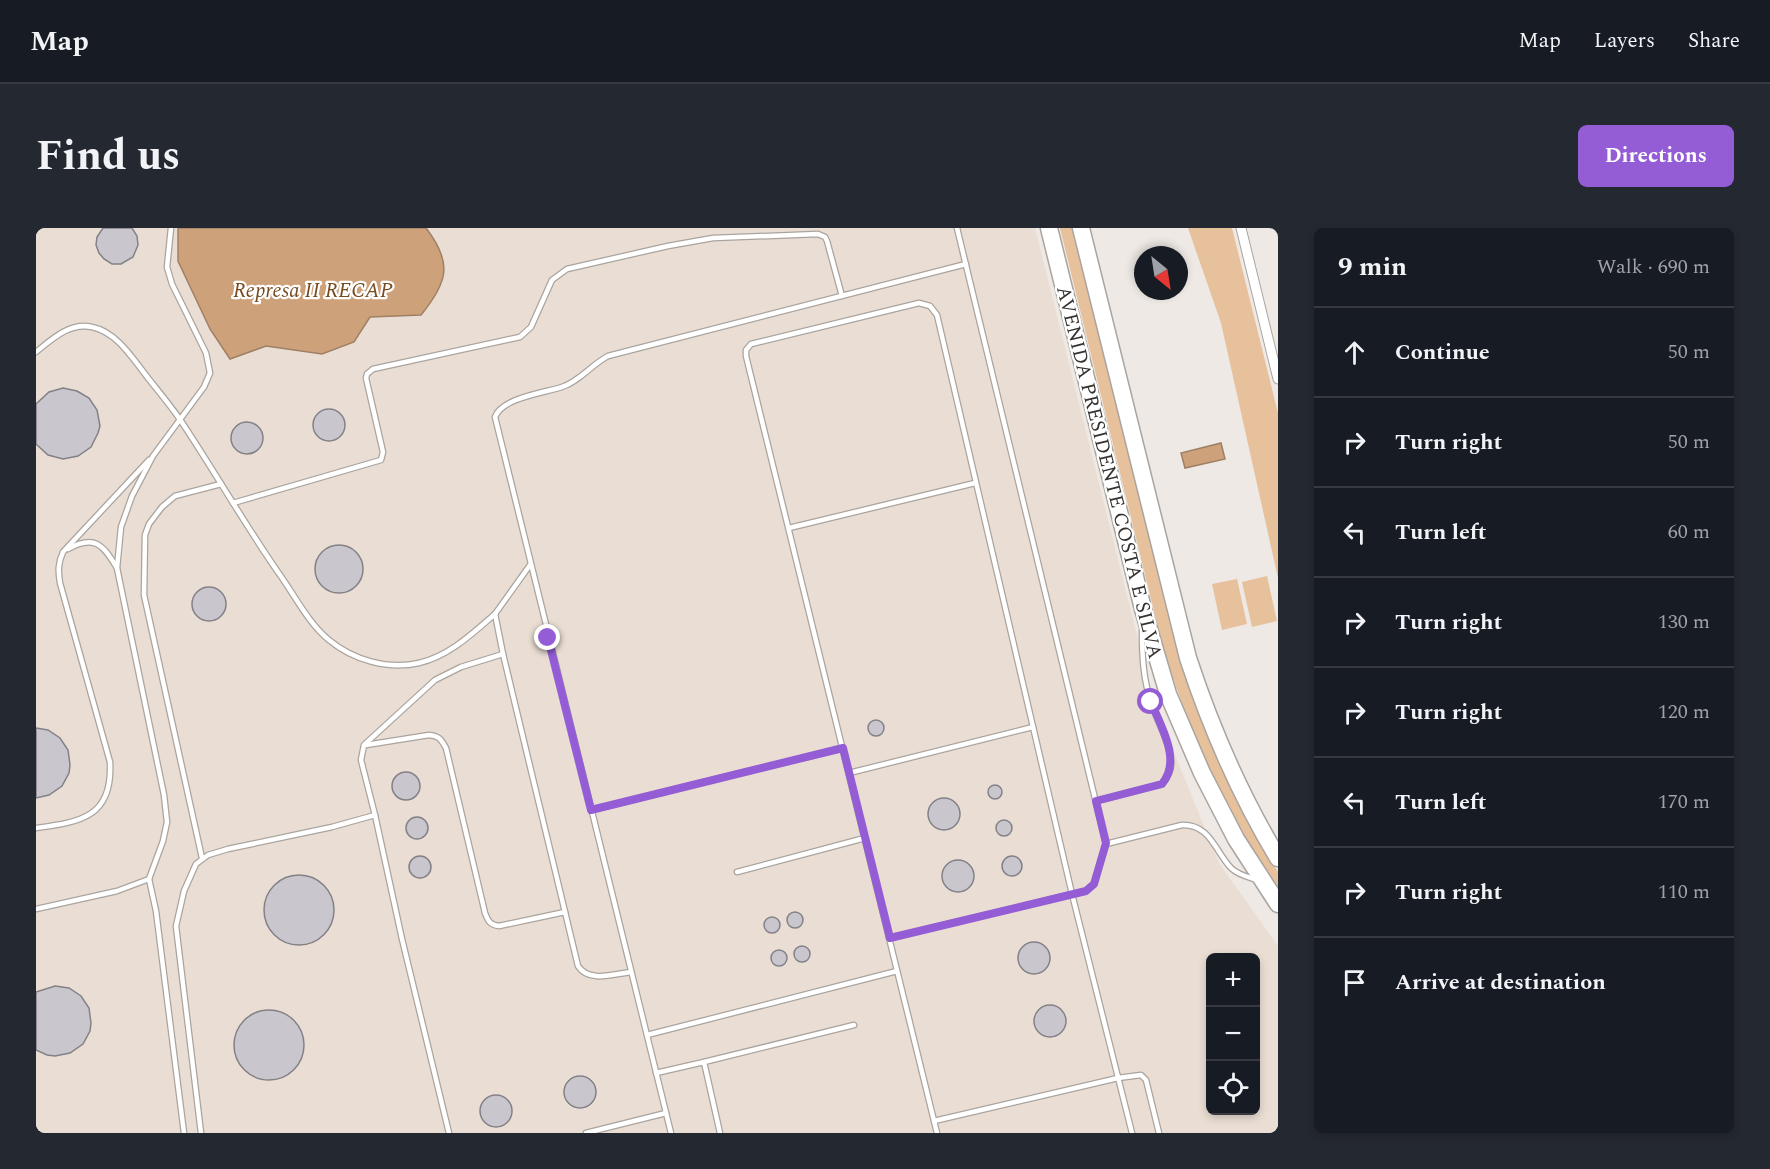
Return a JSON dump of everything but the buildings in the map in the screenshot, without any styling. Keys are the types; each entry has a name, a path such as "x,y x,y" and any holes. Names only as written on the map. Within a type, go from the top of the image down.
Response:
{"highway":[{"name":"AVENIDA PRESIDENTE COSTA E SILVA","path":"1049,228 1157,660 1179,722 1221,810 1278,904"},
{"name":"AVENIDA PRESIDENTE COSTA E SILVA","path":"1081,228 1188,658 1207,714 1230,769 1278,858"}],"street":[{"path":"1240,228 1278,379"}],"lane":[{"path":"36,828 68,824 84,819 102,802 111,778 110,762 60,583 58,570 60,559 63,552 153,456 204,387 210,373 206,352 172,284 167,267 171,228"},
{"path":"890,938 1086,891 1094,884 1106,843 957,228"},
{"path":"233,503 381,460 383,452 366,378 369,371 520,336 531,327 552,280 567,269 713,238 818,234 825,237 827,241 842,296"},
{"path":"671,1133 495,417 501,407 508,403 569,385 596,362 608,356 966,264"},
{"path":"937,1133 746,356 747,347 919,303 930,306 937,315 1072,894 1132,1133"},
{"path":"36,352 55,336 80,326 92,327 110,335 122,345 180,419 310,618 328,640 351,655 374,663 398,665 419,663 441,654 461,643 495,614 530,565"},
{"path":"153,456 132,496 122,527 117,568 164,795 167,822 163,841 149,879 156,911 184,1133"},
{"path":"789,528 975,483"},
{"path":"202,858 144,595 145,536 149,525 162,507 175,496 221,484"},
{"path":"63,552 78,544 89,542 99,544 117,568"},
{"path":"1096,801 1162,784 1169,776 1172,765 1151,702 1142,662 1143,609"},
{"path":"495,614 578,966 581,971 591,976 631,972"},
{"path":"450,1133 361,760 364,745 435,680 461,667 503,654"},
{"path":"849,773 1033,727"},
{"path":"364,745 429,735 441,739 446,748 485,913 492,925 499,926 565,912"},
{"path":"591,810 843,748"},
{"path":"201,1133 176,926 184,891 196,864 202,858 228,849 332,828 375,815"},
{"path":"1106,843 1191,825 1205,832 1233,869 1241,875 1263,882"},
{"path":"737,872 865,838"},
{"path":"36,909 117,891 149,879"},
{"path":"646,1035 897,971"},
{"path":"656,1073 854,1025"},
{"path":"704,1062 720,1133"},
{"path":"934,1121 1118,1078 1141,1075 1145,1078 1159,1133"},
{"path":"586,1133 666,1113"}],"shaded area":[{"path":"36,228 1035,228 1154,703 1219,863 1278,946 1278,1133 36,1133"},
{"path":"1060,228 1072,228 1181,659 1203,722 1229,783 1278,872 1278,887 1242,831 1214,780 1190,726 1164,652"},
{"path":"1188,228 1232,228 1278,413 1278,578 1221,323"},
{"path":"1267,576 1277,621 1252,627 1242,582"},
{"path":"1237,579 1247,624 1222,630 1212,584"}],"water":[{"name":"Represa II RECAP","path":"178,228 426,228 440,252 444,272 437,292 421,315 370,317 354,342 322,354 266,346 230,359 210,329 178,261"},
{"path":"1221,443 1225,459 1185,468 1181,453"}],"route":[{"path":"548,638 591,810 843,748 890,938 1086,891 1090,888 1094,884 1106,843 1096,801 1162,784 1169,776 1172,765 1168,748 1151,702"}]}
